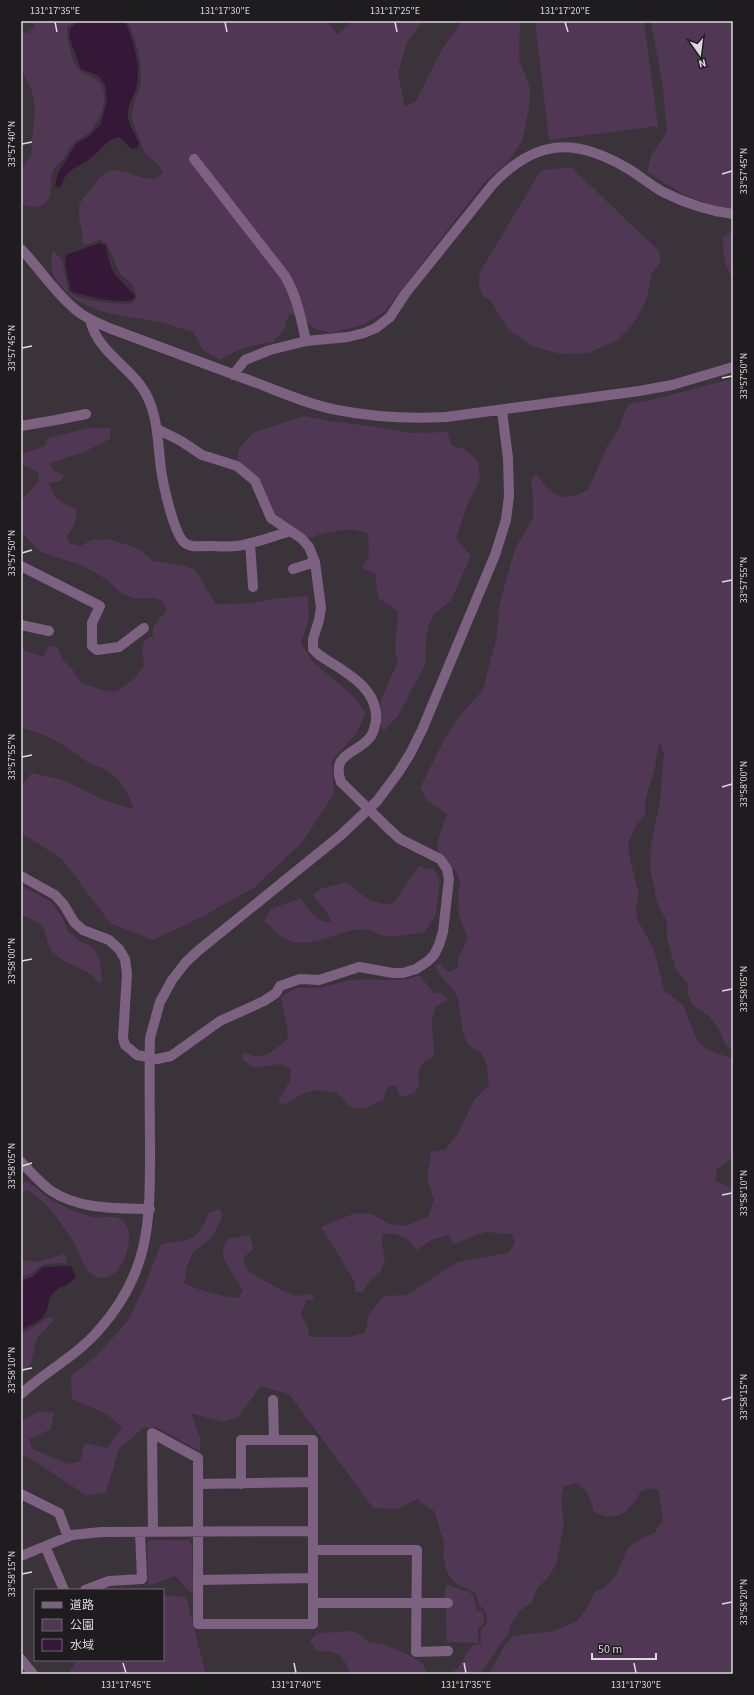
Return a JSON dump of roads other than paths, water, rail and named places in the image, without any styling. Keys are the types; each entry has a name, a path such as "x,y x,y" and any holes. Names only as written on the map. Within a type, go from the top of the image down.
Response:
{"street":[{"path":"233,375 245,360 270,350 306,341 348,337 376,328 390,317 405,294 504,172 516,163 543,150 566,146 588,151 608,158 625,167 662,192 700,207 733,214"},
{"path":"194,159 285,276 293,291 299,308 306,341"},
{"path":"21,249 61,296 76,311 90,319 109,328 313,404 350,412 418,418 446,418 639,391 672,385 733,367"},
{"path":"90,319 92,328 100,344 139,382 148,399 157,429 161,471 175,528 180,538 186,544 197,546 236,546 291,531"},
{"path":"21,1394 79,1351 98,1331 112,1315 129,1285 140,1261 150,1209 150,1038 156,1012 166,990 178,972 199,950 346,830 377,801 398,773 410,754 422,730 495,555 506,520 509,490 508,458 502,411"},
{"path":"21,426 86,414"},
{"path":"21,876 55,895 64,905 74,922 83,930 108,940 119,949 125,960 127,974 123,1038 125,1045 137,1055 157,1059 171,1056 220,1021 264,1001 276,993 280,986 300,979 319,980 359,967 393,973 403,973 416,969 431,958 439,945 443,932 449,879 447,869 440,859 400,839 341,782 338,774 344,757 371,736 375,725 377,712 374,701 368,690 319,655 313,649 313,639 321,608 315,562 309,547 291,531 271,518 255,481 238,466 202,455 181,441 157,429"},
{"path":"250,543 254,587"},
{"path":"293,569 315,562"},
{"path":"21,566 100,606 92,623 92,646 97,650 120,647 144,628"},
{"path":"21,625 48,631"},
{"path":"21,1162 51,1190 74,1201 87,1205 115,1208 150,1209"},
{"path":"273,1400 274,1440"},
{"path":"153,1532 152,1433 198,1458 198,1624 313,1624 313,1440 241,1440 241,1484"},
{"path":"198,1484 313,1482"},
{"path":"21,1494 59,1513 68,1537"},
{"path":"21,1556 68,1537 101,1532 313,1531"},
{"path":"88,1589 109,1581 142,1579 140,1532"},
{"path":"45,1546 64,1589"},
{"path":"313,1550 417,1550 416,1652 448,1651"},
{"path":"198,1580 313,1578"},
{"path":"313,1603 448,1603"},
{"path":"21,1659 33,1674"}],"water":[{"path":"80,21 125,21 134,45 138,71 138,80 129,106 128,118 139,143 137,148 132,149 119,137 114,138 89,159 69,172 59,188 55,186 58,173 76,144 89,136 101,124 107,100 105,85 99,76 81,69 69,37 71,27"},
{"path":"100,243 106,246 113,272 135,296 132,300 110,300 71,291 65,265 66,255"},
{"path":"71,1266 76,1276 74,1279 52,1294 45,1315 41,1319 21,1330 21,1281 32,1277 43,1267"}]}
